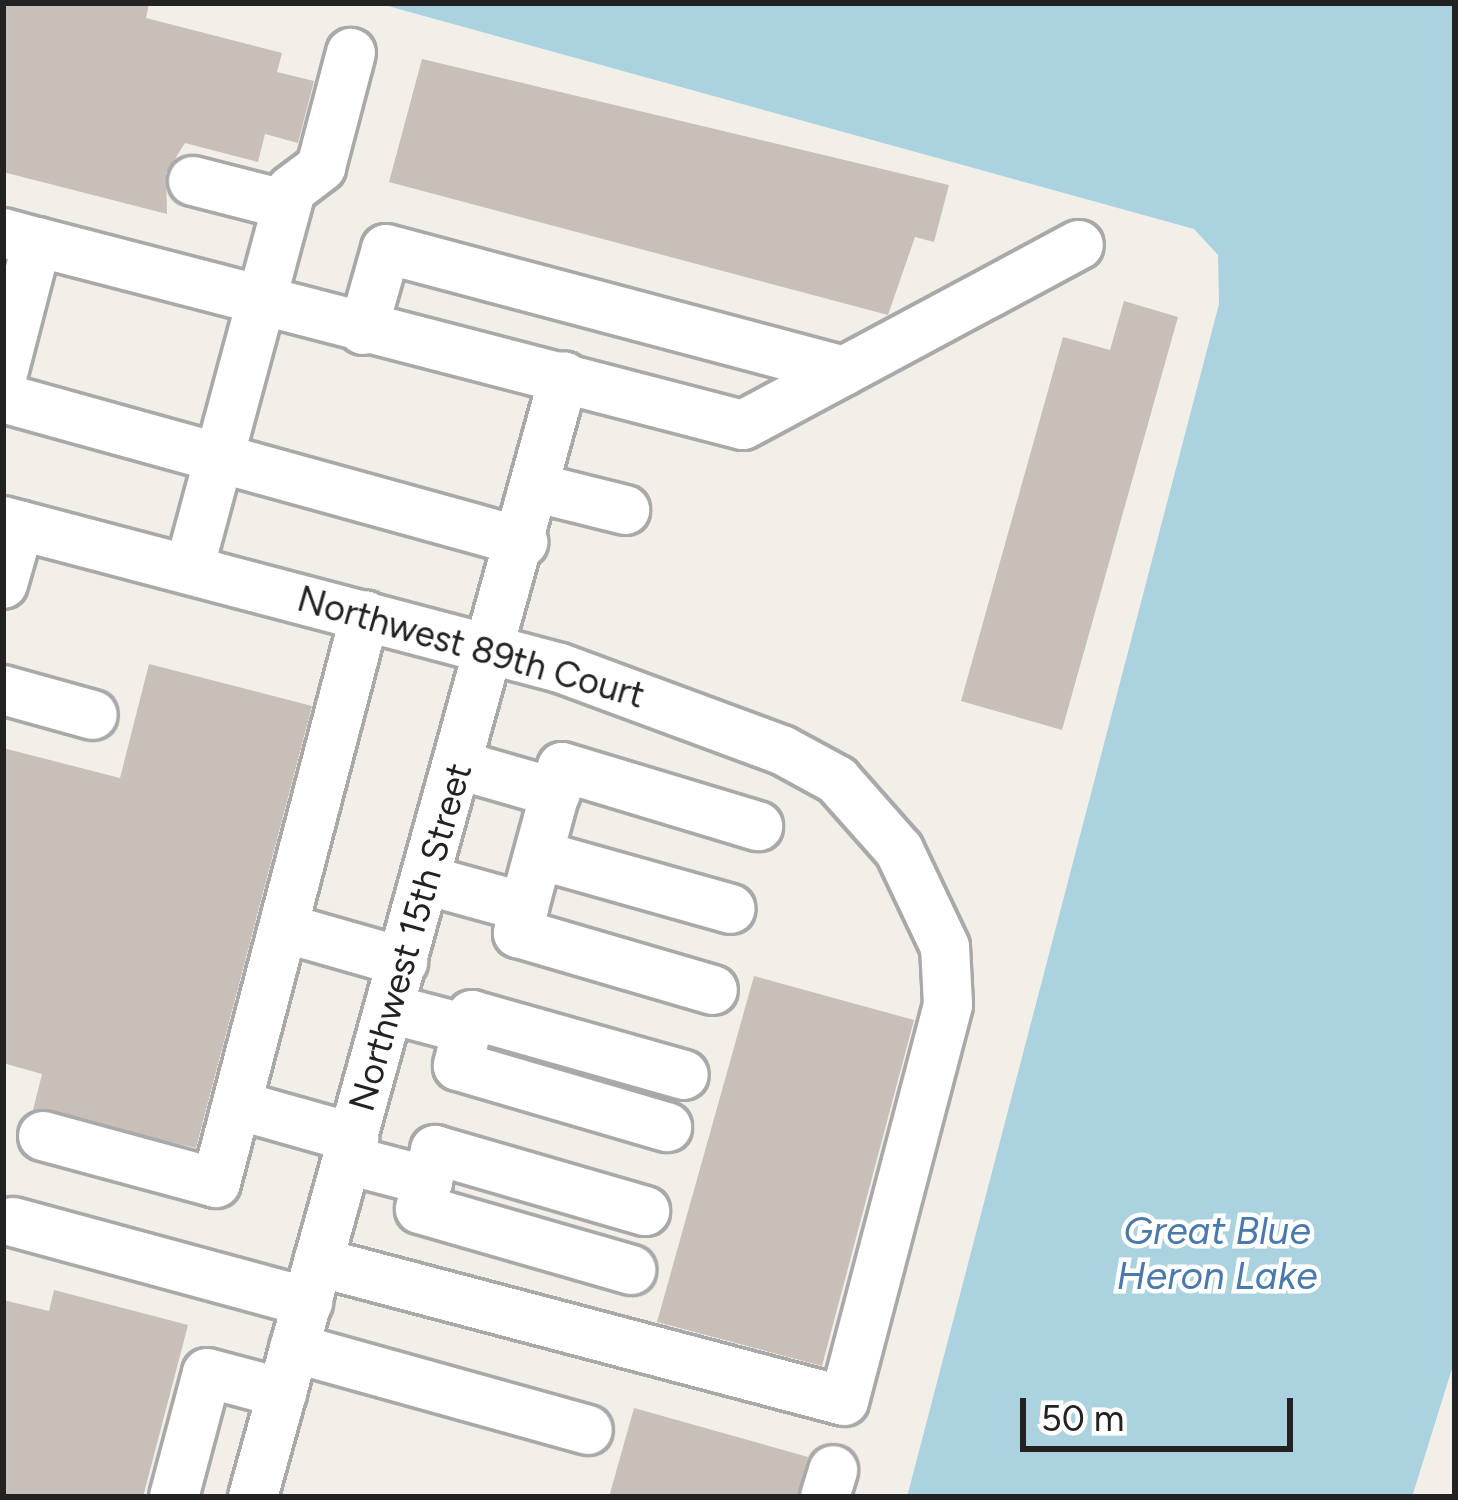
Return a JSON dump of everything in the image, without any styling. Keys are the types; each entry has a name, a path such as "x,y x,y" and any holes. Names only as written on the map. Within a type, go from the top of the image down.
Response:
{"street":[{"path":"189,569 286,206 322,167 351,52"},
{"path":"193,181 286,206"},
{"path":"3,373 20,238 260,304 564,376 742,425 1079,245"},
{"path":"363,330 386,249 844,371"},
{"name":"Northwest 15th Street","path":"253,1497 523,542 564,376"},
{"path":"3,398 523,542"},
{"path":"537,488 625,511"},
{"path":"3,584 12,523"},
{"name":"Northwest 89th Court","path":"12,523 492,649 652,697 810,764 899,850 945,947 948,1005 844,1401 313,1282"},
{"path":"43,1136 216,1183 365,615"},
{"path":"3,690 93,715"},
{"path":"459,765 556,793"},
{"path":"713,990 518,933 562,767 758,826"},
{"path":"539,855 731,908"},
{"path":"426,880 524,907"},
{"path":"284,928 403,962"},
{"path":"390,1009 467,1029"},
{"path":"667,1127 458,1066 467,1029 472,1015 685,1075"},
{"path":"237,1105 428,1180"},
{"path":"631,1270 420,1209 435,1150 646,1211"},
{"path":"13,1222 313,1282"},
{"path":"174,1497 207,1373 288,1370 588,1430"}],"water":[{"name":"Great Blue Heron Lake","path":"377,3 1455,3 1455,1359 1412,1497 907,1497 1219,304 1218,255 1194,229"}],"building":[{"path":"3,3 149,3 146,18 282,53 277,72 314,81 298,143 265,134 258,162 185,143 166,173 167,214 3,172"},
{"path":"422,59 949,185 934,242 915,237 888,315 389,182"},
{"path":"1124,301 1178,317 1062,730 961,701 1063,337 1110,350"},
{"path":"149,664 312,706 196,1148 33,1110 42,1074 3,1063 3,748 120,778"},
{"path":"754,976 914,1020 822,1366 657,1322"},
{"path":"54,1290 188,1325 143,1497 3,1497 3,1300 49,1311"},
{"path":"634,1408 808,1457 797,1497 609,1497"}]}
